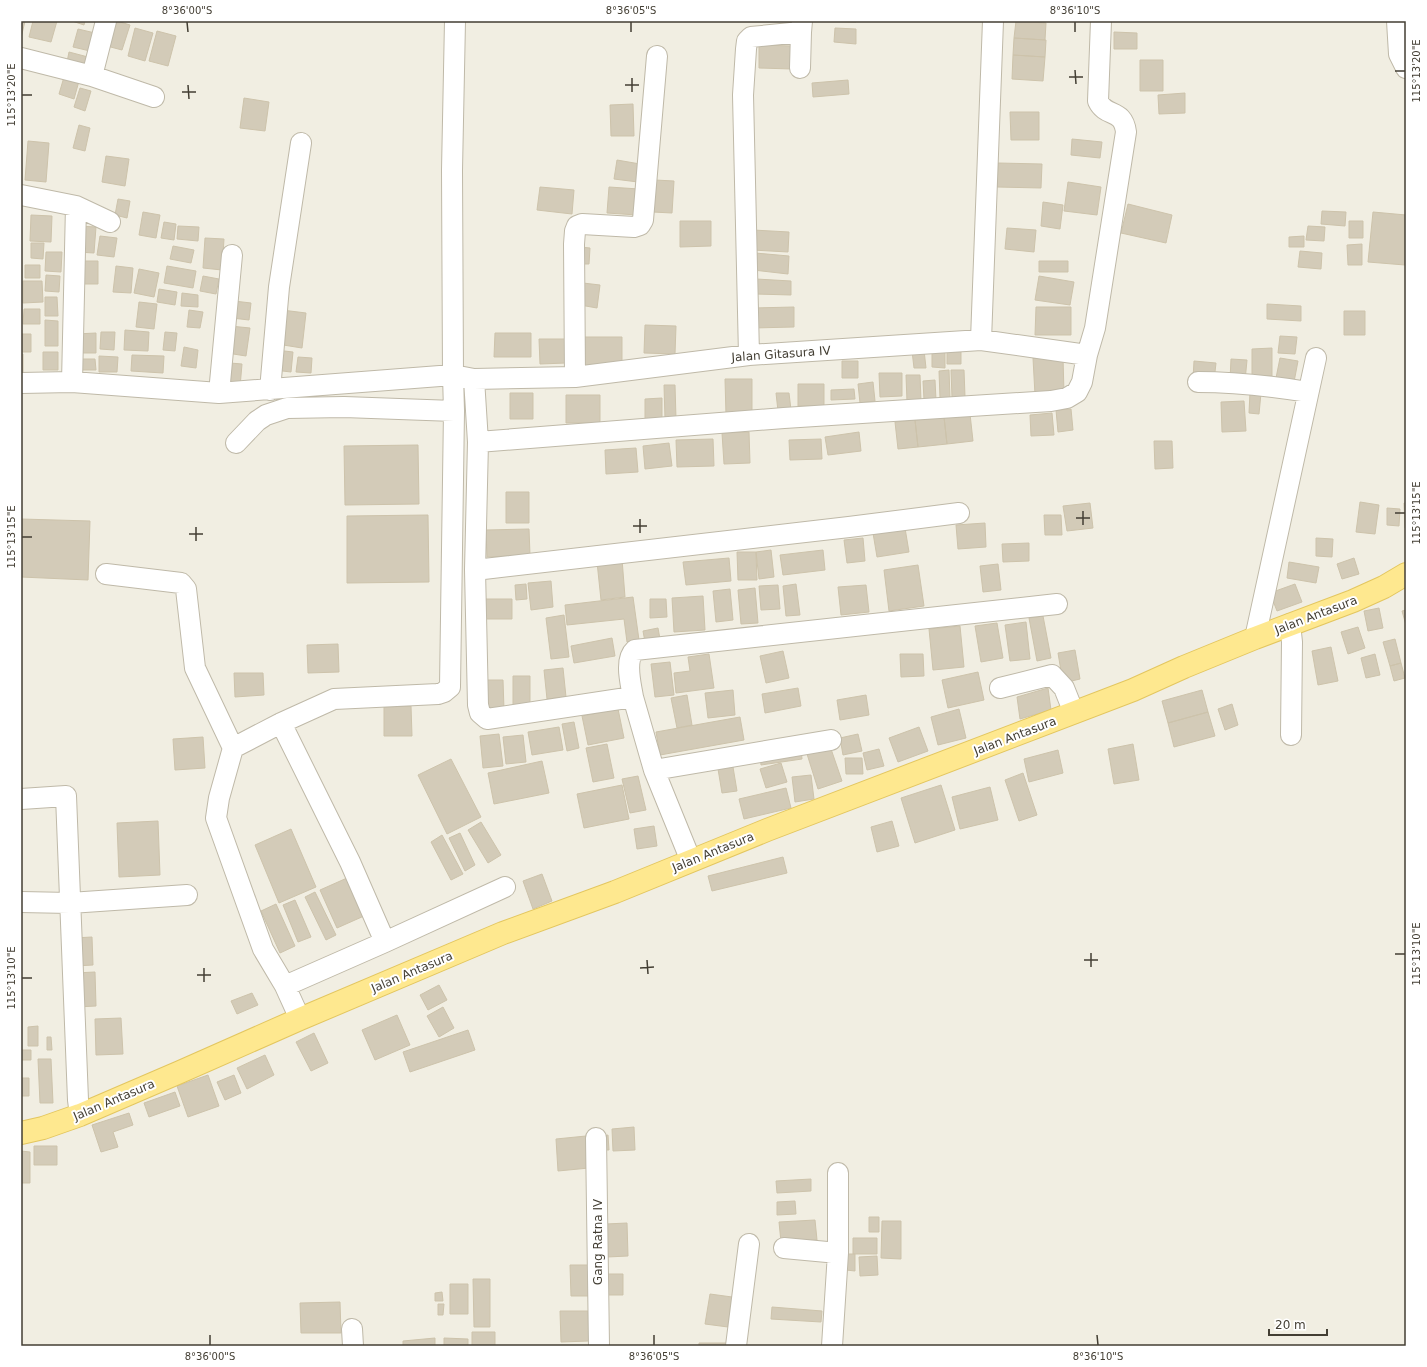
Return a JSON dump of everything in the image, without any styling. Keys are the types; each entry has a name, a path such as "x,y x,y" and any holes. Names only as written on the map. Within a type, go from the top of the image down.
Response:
{"main road":[{"name":"Jalan Antasura","path":"21,1133 43,1128 80,1115 300,1019 503,934 615,892 864,793 1133,690 1255,638 1353,601 1384,587 1406,574"}],"street":[{"path":"92,76 106,21"},
{"path":"233,748 281,723 334,699 438,694 444,692 450,687 454,411 452,375 452,170 455,21"},
{"path":"981,340 992,21"},
{"path":"478,442 784,418 1051,401 1067,398 1077,392 1082,382 1087,355 1095,328 1126,132 1125,124 1121,118 1102,108 1098,101 1101,21"},
{"path":"1397,21 1399,54 1406,68"},
{"path":"749,355 743,95 747,41 751,36 802,27 800,68"},
{"path":"575,377 573,252 575,231 577,226 582,224 634,227 640,225 643,220 657,56"},
{"path":"21,58 92,76 154,96"},
{"path":"270,390 279,287 301,143"},
{"path":"21,195 76,206 110,222"},
{"path":"72,382 76,206"},
{"path":"219,393 232,255"},
{"name":"Jalan Gitasura IV","path":"21,383 72,382 219,393 452,375 474,379 575,377 749,355 981,340 1087,355"},
{"path":"1255,638 1316,358"},
{"path":"474,379 478,442 475,570 478,705 480,713 487,719 632,697"},
{"path":"1198,382 1251,384 1308,392"},
{"path":"236,443 257,421 266,415 287,408 344,407 454,411"},
{"path":"475,570 959,513"},
{"path":"106,574 181,583 186,589 195,668 233,748 219,798 216,818 263,949 285,986 300,1019"},
{"path":"691,861 654,770 632,697 629,666 632,653 635,650 1057,604"},
{"path":"1290,624 1292,642 1291,735"},
{"path":"1000,688 1052,675 1064,688 1074,713"},
{"path":"281,723 350,862 385,942"},
{"path":"654,770 831,740"},
{"path":"21,799 66,796 78,1100 80,1115"},
{"path":"285,986 505,887"},
{"path":"21,902 70,903 187,895"},
{"name":"Gang Ratna IV","path":"596,1138 599,1346"},
{"path":"832,1346 838,1254 838,1173"},
{"path":"736,1346 749,1244"},
{"path":"784,1248 838,1254"}],"building":[{"path":"21,21 25,21 21,38"},
{"path":"33,21 57,21 51,42 29,37"},
{"path":"72,21 85,21 84,25"},
{"path":"111,21 117,21 130,25 122,50 103,45"},
{"path":"825,21 856,21 856,22"},
{"path":"1016,21 1046,23 1045,40 1014,38"},
{"path":"135,28 153,33 145,61 128,56"},
{"path":"835,28 856,29 856,44 834,42"},
{"path":"78,29 95,33 90,51 73,47"},
{"path":"157,31 176,36 168,66 149,61"},
{"path":"1114,32 1137,33 1137,49 1114,49"},
{"path":"1014,38 1046,40 1045,57 1013,55"},
{"path":"759,45 792,46 792,69 759,68"},
{"path":"69,52 88,57 86,66 67,62"},
{"path":"1013,55 1045,57 1043,81 1012,79"},
{"path":"1140,60 1163,60 1163,91 1140,91"},
{"path":"64,77 79,81 74,99 59,94"},
{"path":"848,80 849,94 813,97 812,83"},
{"path":"80,88 91,91 85,111 74,107"},
{"path":"1185,93 1185,113 1159,114 1158,95"},
{"path":"244,98 269,102 265,131 240,128"},
{"path":"633,104 634,136 611,136 610,105"},
{"path":"1010,112 1039,112 1039,140 1011,140"},
{"path":"79,125 90,128 85,151 73,148"},
{"path":"1072,139 1102,142 1100,158 1071,155"},
{"path":"28,141 49,143 46,182 25,180"},
{"path":"106,156 129,159 125,186 102,182"},
{"path":"617,160 640,164 638,182 614,179"},
{"path":"998,163 1042,164 1041,188 997,187"},
{"path":"655,180 674,181 672,213 653,212"},
{"path":"1068,182 1101,187 1097,215 1064,211"},
{"path":"540,187 574,190 572,214 537,210"},
{"path":"609,187 639,189 637,215 607,213"},
{"path":"118,199 130,201 127,218 115,215"},
{"path":"1043,202 1063,205 1060,229 1041,226"},
{"path":"1128,204 1172,215 1166,243 1121,233"},
{"path":"1322,211 1346,212 1345,226 1321,224"},
{"path":"143,212 160,215 156,238 139,235"},
{"path":"1373,212 1406,215 1405,265 1368,262"},
{"path":"31,215 52,216 51,242 30,241"},
{"path":"680,221 711,221 711,246 680,247"},
{"path":"1349,221 1363,221 1363,238 1349,238"},
{"path":"164,222 176,224 174,240 161,238"},
{"path":"79,226 96,227 94,253 78,252"},
{"path":"178,226 199,227 198,241 177,239"},
{"path":"1308,226 1325,227 1324,241 1306,240"},
{"path":"1007,228 1036,230 1034,252 1005,249"},
{"path":"753,230 789,232 788,252 752,250"},
{"path":"100,236 117,238 114,257 97,255"},
{"path":"1304,236 1304,247 1289,247 1289,237"},
{"path":"205,238 224,239 222,270 203,268"},
{"path":"31,243 44,243 43,259 31,258"},
{"path":"1362,244 1362,265 1348,265 1347,245"},
{"path":"173,246 194,250 191,263 170,259"},
{"path":"580,247 590,248 589,264 579,264"},
{"path":"1300,251 1322,253 1321,269 1298,267"},
{"path":"46,252 62,252 61,272 45,271"},
{"path":"755,253 789,256 788,274 753,270"},
{"path":"80,261 98,261 98,284 80,284"},
{"path":"1039,261 1068,261 1068,272 1039,272"},
{"path":"25,265 40,265 40,278 25,278"},
{"path":"116,266 133,268 131,293 113,292"},
{"path":"167,266 196,271 193,288 164,283"},
{"path":"139,269 159,273 154,297 134,293"},
{"path":"46,275 60,276 59,292 45,291"},
{"path":"203,276 219,279 216,294 200,291"},
{"path":"1039,276 1074,282 1070,305 1035,300"},
{"path":"756,279 791,281 791,295 755,294"},
{"path":"23,281 42,281 43,302 23,303"},
{"path":"583,283 600,285 597,308 580,305"},
{"path":"159,289 177,292 175,305 157,302"},
{"path":"182,293 198,295 198,307 181,306"},
{"path":"45,297 57,297 58,316 45,316"},
{"path":"234,301 251,303 249,320 232,318"},
{"path":"139,302 157,304 154,329 136,327"},
{"path":"1267,304 1301,306 1301,321 1267,319"},
{"path":"794,307 794,327 753,328 753,308"},
{"path":"1036,307 1071,307 1071,335 1035,335"},
{"path":"24,309 40,309 40,324 23,324"},
{"path":"189,310 203,312 200,328 187,327"},
{"path":"282,310 306,313 302,348 277,344"},
{"path":"1344,311 1365,311 1365,335 1344,335"},
{"path":"45,320 58,321 58,346 45,346"},
{"path":"645,325 676,326 675,354 644,353"},
{"path":"230,326 250,328 246,356 227,353"},
{"path":"125,330 149,332 148,351 124,350"},
{"path":"101,332 115,332 114,350 100,349"},
{"path":"165,332 177,333 175,351 163,350"},
{"path":"96,333 96,353 76,353 76,334"},
{"path":"495,333 531,333 531,357 494,357"},
{"path":"21,334 31,334 31,352 21,352"},
{"path":"1280,336 1297,337 1295,354 1278,353"},
{"path":"584,337 622,337 622,367 584,367"},
{"path":"539,339 565,339 566,363 540,364"},
{"path":"184,347 198,350 196,368 181,366"},
{"path":"947,347 961,347 961,364 947,364"},
{"path":"1272,348 1272,376 1252,376 1252,349"},
{"path":"932,349 945,349 945,368 932,367"},
{"path":"276,350 293,352 291,372 274,370"},
{"path":"924,350 926,368 914,368 912,351"},
{"path":"43,352 58,352 58,370 43,370"},
{"path":"21,354 23,354 23,373 21,373"},
{"path":"132,355 164,356 163,373 131,371"},
{"path":"99,356 118,357 117,372 99,372"},
{"path":"298,357 312,358 311,373 296,372"},
{"path":"1063,357 1064,394 1035,395 1033,358"},
{"path":"1280,358 1298,361 1294,382 1276,378"},
{"path":"80,359 95,359 96,370 81,370"},
{"path":"1231,359 1247,360 1245,381 1230,380"},
{"path":"842,361 858,361 858,378 842,378"},
{"path":"1194,361 1216,363 1214,381 1193,379"},
{"path":"230,363 242,364 240,387 228,385"},
{"path":"949,370 950,398 940,398 939,371"},
{"path":"951,370 964,370 965,397 952,398"},
{"path":"879,373 902,373 902,396 880,397"},
{"path":"906,375 920,375 921,401 907,402"},
{"path":"725,379 752,379 752,414 726,415"},
{"path":"935,380 936,400 924,400 923,381"},
{"path":"873,382 875,401 860,403 858,384"},
{"path":"798,384 824,384 824,406 798,406"},
{"path":"664,385 675,385 676,419 665,419"},
{"path":"854,389 855,399 831,400 831,390"},
{"path":"1250,392 1261,393 1259,414 1249,413"},
{"path":"510,393 533,393 533,419 510,419"},
{"path":"776,393 789,393 791,410 778,411"},
{"path":"566,395 600,395 600,423 566,423"},
{"path":"662,398 662,423 645,424 645,399"},
{"path":"1244,401 1246,431 1222,432 1221,402"},
{"path":"1071,409 1073,430 1058,432 1056,410"},
{"path":"1052,413 1054,435 1031,436 1030,415"},
{"path":"970,414 973,441 947,444 944,417"},
{"path":"944,417 947,444 918,447 915,420"},
{"path":"915,420 918,447 898,449 895,422"},
{"path":"749,432 750,463 724,464 722,433"},
{"path":"859,432 861,451 828,455 825,437"},
{"path":"713,439 714,466 677,467 676,440"},
{"path":"821,439 822,459 790,460 789,440"},
{"path":"1154,441 1172,441 1173,468 1155,469"},
{"path":"669,443 672,466 645,469 643,446"},
{"path":"418,445 419,504 345,505 344,446"},
{"path":"636,448 638,472 606,474 605,450"},
{"path":"506,492 529,492 529,523 506,523"},
{"path":"1360,502 1379,505 1375,534 1356,532"},
{"path":"1090,503 1093,528 1067,531 1063,506"},
{"path":"1404,503 1406,503 1406,528 1405,528"},
{"path":"1387,508 1400,509 1399,526 1387,525"},
{"path":"428,515 429,582 347,583 347,516"},
{"path":"1044,515 1061,515 1062,535 1045,535"},
{"path":"21,519 90,521 88,580 21,577"},
{"path":"985,523 986,547 958,549 956,525"},
{"path":"905,528 909,552 877,557 873,533"},
{"path":"529,529 530,555 487,557 486,530"},
{"path":"863,538 865,561 847,563 844,540"},
{"path":"1316,538 1333,539 1332,557 1316,556"},
{"path":"1029,543 1029,561 1003,562 1002,544"},
{"path":"771,550 774,577 759,579 756,552"},
{"path":"823,550 825,570 783,575 780,555"},
{"path":"737,552 756,552 757,580 738,580"},
{"path":"729,558 731,581 686,585 683,562"},
{"path":"1354,558 1359,574 1342,579 1337,564"},
{"path":"622,559 625,597 601,600 597,562"},
{"path":"1289,562 1319,567 1316,583 1287,578"},
{"path":"998,564 1001,590 983,592 980,566"},
{"path":"918,565 924,606 889,611 884,570"},
{"path":"551,581 553,607 531,610 528,583"},
{"path":"526,584 527,599 516,600 515,585"},
{"path":"796,584 800,615 786,616 783,586"},
{"path":"1295,584 1302,602 1277,611 1270,593"},
{"path":"778,585 780,609 761,610 759,586"},
{"path":"866,585 869,612 841,615 838,587"},
{"path":"755,588 758,623 741,624 738,590"},
{"path":"730,589 733,620 716,622 713,591"},
{"path":"703,596 705,630 674,632 672,598"},
{"path":"633,597 639,640 627,642 624,619 567,625 565,605"},
{"path":"485,599 512,599 512,619 485,619"},
{"path":"650,599 666,599 667,617 650,618"},
{"path":"1379,608 1383,628 1368,631 1364,611"},
{"path":"1406,610 1406,625 1402,611"},
{"path":"564,615 569,657 551,659 546,618"},
{"path":"1043,616 1051,658 1037,661 1029,618"},
{"path":"1026,622 1030,659 1010,661 1005,625"},
{"path":"997,623 1003,658 981,662 975,626"},
{"path":"960,626 964,667 933,670 929,629"},
{"path":"1358,627 1365,648 1348,654 1341,632"},
{"path":"658,628 660,639 645,642 643,631"},
{"path":"612,638 615,656 574,663 571,646"},
{"path":"1395,639 1401,663 1390,666 1383,642"},
{"path":"338,644 339,672 308,673 307,645"},
{"path":"1331,647 1338,681 1318,685 1312,651"},
{"path":"1075,650 1080,679 1063,683 1058,653"},
{"path":"783,651 789,678 766,683 760,656"},
{"path":"709,654 714,688 676,693 674,673 690,671 688,657"},
{"path":"900,654 923,654 924,676 901,677"},
{"path":"1375,654 1380,675 1366,678 1361,658"},
{"path":"670,662 674,695 655,697 651,664"},
{"path":"1401,663 1405,678 1394,681 1390,666"},
{"path":"563,668 566,697 547,699 544,670"},
{"path":"978,672 984,700 948,708 942,680"},
{"path":"234,673 263,673 264,695 235,697"},
{"path":"513,676 530,676 530,705 513,705"},
{"path":"483,680 503,680 504,710 484,711"},
{"path":"798,688 801,706 765,713 762,694"},
{"path":"1048,688 1051,710 1020,719 1017,697"},
{"path":"733,690 735,715 708,718 705,693"},
{"path":"1202,690 1208,712 1168,723 1162,701"},
{"path":"687,695 692,725 677,728 671,698"},
{"path":"866,695 869,715 840,720 837,700"},
{"path":"1232,704 1238,725 1225,730 1218,709"},
{"path":"411,706 412,736 384,736 384,707"},
{"path":"618,709 624,738 588,745 582,716"},
{"path":"959,709 966,738 938,745 931,717"},
{"path":"1208,712 1215,736 1174,747 1168,723"},
{"path":"740,717 744,740 660,755 656,732"},
{"path":"574,722 579,748 567,751 562,724"},
{"path":"559,727 563,750 532,755 528,732"},
{"path":"919,727 928,751 898,762 889,738"},
{"path":"499,734 503,766 483,768 480,736"},
{"path":"858,734 862,751 843,755 840,738"},
{"path":"523,735 526,762 506,764 503,737"},
{"path":"203,737 205,768 175,770 173,739"},
{"path":"607,744 614,778 593,782 586,748"},
{"path":"1133,744 1139,780 1114,784 1108,749"},
{"path":"830,746 842,781 818,789 807,754"},
{"path":"801,748 802,759 761,765 760,754"},
{"path":"879,749 884,766 867,770 863,753"},
{"path":"1058,750 1063,773 1029,782 1024,759"},
{"path":"845,758 862,758 863,774 846,774"},
{"path":"451,759 481,817 447,834 418,775"},
{"path":"542,761 549,793 494,804 488,773"},
{"path":"732,761 737,791 722,793 717,763"},
{"path":"781,763 787,782 766,788 760,769"},
{"path":"1023,773 1037,815 1019,821 1005,780"},
{"path":"811,775 814,799 795,802 792,777"},
{"path":"638,776 646,810 630,813 622,779"},
{"path":"622,785 629,819 584,828 577,794"},
{"path":"941,785 955,830 915,843 901,798"},
{"path":"990,787 998,820 960,829 952,797"},
{"path":"786,788 791,808 744,819 739,799"},
{"path":"158,821 160,875 119,877 117,823"},
{"path":"892,821 899,846 877,852 871,827"},
{"path":"481,822 501,855 488,863 468,830"},
{"path":"654,826 657,846 637,849 634,829"},
{"path":"291,829 316,887 279,903 255,845"},
{"path":"460,833 475,865 465,871 449,838"},
{"path":"442,835 463,874 451,880 431,842"},
{"path":"783,857 787,873 712,891 708,876"},
{"path":"542,874 552,901 533,909 523,881"},
{"path":"347,878 364,916 337,928 320,890"},
{"path":"315,892 336,935 326,940 305,897"},
{"path":"295,900 311,937 298,942 283,905"},
{"path":"276,904 295,946 280,953 261,911"},
{"path":"92,937 93,965 75,966 74,938"},
{"path":"95,972 96,1006 76,1007 75,973"},
{"path":"439,985 447,1000 428,1010 420,995"},
{"path":"252,993 258,1005 237,1014 231,1001"},
{"path":"443,1007 454,1028 439,1037 427,1016"},
{"path":"397,1015 410,1045 375,1060 362,1030"},
{"path":"121,1018 123,1054 96,1055 95,1019"},
{"path":"38,1026 38,1046 28,1046 28,1027"},
{"path":"468,1030 475,1050 410,1072 403,1052"},
{"path":"314,1033 328,1063 311,1071 296,1042"},
{"path":"47,1037 51,1037 52,1050 47,1050"},
{"path":"21,1050 31,1050 31,1060 21,1060"},
{"path":"265,1055 274,1075 247,1089 237,1068"},
{"path":"38,1059 51,1059 53,1103 40,1103"},
{"path":"208,1075 219,1106 188,1117 177,1086"},
{"path":"234,1075 241,1093 225,1100 217,1082"},
{"path":"21,1078 29,1078 29,1096 21,1096"},
{"path":"175,1092 180,1106 149,1117 144,1103"},
{"path":"129,1113 133,1125 113,1132 118,1147 101,1152 92,1125"},
{"path":"634,1127 635,1150 613,1151 612,1129"},
{"path":"608,1135 609,1150 603,1150 602,1136"},
{"path":"586,1136 589,1168 558,1171 556,1139"},
{"path":"34,1146 57,1146 57,1165 34,1165"},
{"path":"21,1151 30,1152 30,1183 21,1183"},
{"path":"811,1179 811,1191 777,1193 776,1181"},
{"path":"795,1201 796,1214 777,1215 777,1202"},
{"path":"869,1217 879,1217 879,1232 869,1232"},
{"path":"815,1220 817,1240 781,1242 779,1222"},
{"path":"882,1221 901,1221 901,1259 881,1258"},
{"path":"627,1223 628,1256 607,1257 606,1224"},
{"path":"853,1238 877,1238 877,1254 853,1254"},
{"path":"847,1254 855,1254 855,1271 846,1270"},
{"path":"877,1256 878,1275 860,1276 859,1257"},
{"path":"570,1265 588,1265 589,1296 571,1296"},
{"path":"601,1274 623,1274 623,1295 601,1295"},
{"path":"473,1279 490,1279 490,1327 474,1327"},
{"path":"450,1284 468,1284 468,1314 450,1314"},
{"path":"442,1292 443,1301 435,1301 435,1293"},
{"path":"710,1294 732,1297 728,1327 705,1324"},
{"path":"340,1302 341,1333 301,1333 300,1303"},
{"path":"438,1304 444,1304 443,1315 438,1315"},
{"path":"772,1307 822,1311 821,1322 771,1319"},
{"path":"560,1311 588,1311 589,1341 561,1342"},
{"path":"472,1332 495,1332 495,1346 472,1346"},
{"path":"435,1338 435,1346 403,1346 403,1341"},
{"path":"444,1338 468,1339 468,1346 444,1346"},
{"path":"699,1343 726,1343 726,1346 699,1346"}]}
